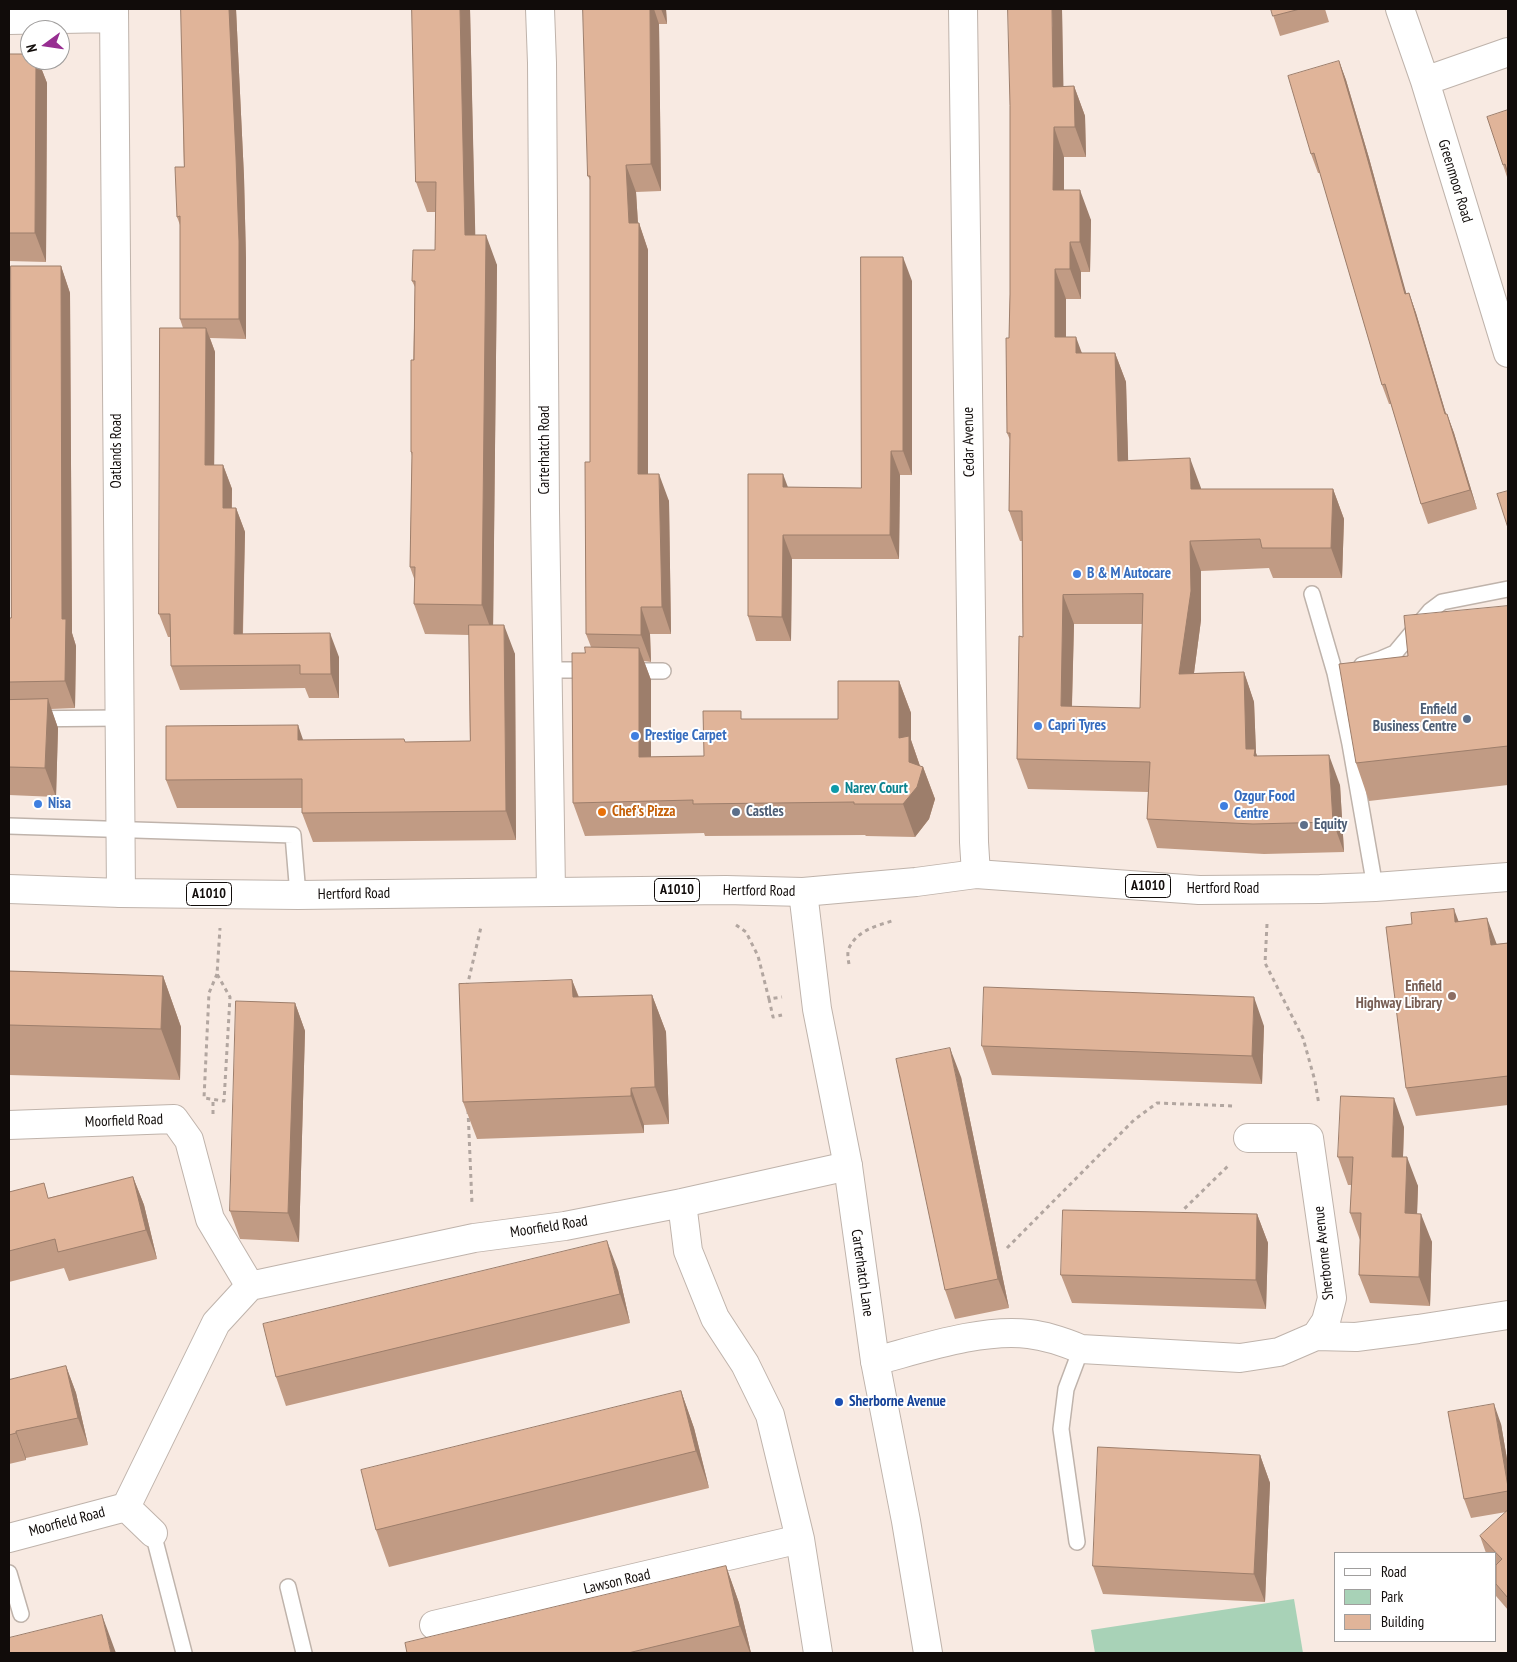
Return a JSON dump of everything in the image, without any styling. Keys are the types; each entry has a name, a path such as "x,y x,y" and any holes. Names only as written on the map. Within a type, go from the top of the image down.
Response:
{"street":[{"name":"Carterhatch Road","path":"540,9 551,891"},
{"name":"Cedar Avenue","path":"964,9 974,842 976,874"},
{"name":"Greenmoor Road","path":"1400,9 1425,81 1508,353"},
{"path":"9,20 114,13"},
{"name":"Oatlands Road","path":"114,13 120,894"},
{"path":"1425,81 1508,52"},
{"name":"Hertford Road","path":"9,889 120,894 298,895 551,891 726,890 803,892 916,882 976,874 1199,890 1375,887 1508,877"},
{"name":"Carterhatch Lane","path":"803,892 817,1009 848,1166 875,1361 906,1521 928,1653"},
{"name":"Moorfield Road","path":"9,1125 174,1119 190,1140 210,1219 250,1286"},
{"path":"1248,1138 1309,1138"},
{"name":"Sherborne Avenue","path":"1309,1138 1332,1298 1326,1321 1316,1336"},
{"name":"Moorfield Road","path":"9,1538 126,1507 216,1323 250,1286 474,1238 565,1226 682,1203 848,1166"},
{"path":"682,1203 688,1251 715,1318 745,1364 770,1415 800,1539 818,1653"},
{"path":"875,1361 998,1333 1038,1335 1057,1339 1081,1349 1240,1358 1279,1352 1316,1336 1356,1337 1418,1330 1508,1315"},
{"name":"Moorfield Road","path":"126,1507 153,1533"},
{"name":"Lawson Road","path":"434,1625 800,1539"}],"lane":[{"path":"1335,673 1381,659 1395,652 1430,611 1442,602 1508,589"},
{"path":"1312,594 1335,673 1350,744 1375,887"},
{"path":"548,670 663,671"},
{"path":"9,719 120,718"},
{"path":"9,826 294,835 298,895"},
{"path":"1077,1542 1060,1429 1066,1389 1081,1349"},
{"path":"153,1533 184,1653"},
{"path":"9,1573 20,1614"},
{"path":"288,1587 304,1653"}],"path":[{"path":"217,974 230,997 224,1100 204,1098 209,993 217,974 222,894"},
{"path":"849,966 848,949 860,934 870,928 898,918"},
{"name":"Hertford Road","path":"730,921 746,932 758,956 773,1017 782,1015"},
{"path":"1267,921 1266,963 1303,1038 1315,1082 1320,1110 1309,1138"},
{"path":"465,995 481,924"},
{"path":"769,999 778,998"},
{"path":"467,1102 474,1238"},
{"path":"1008,1248 1134,1120 1157,1103 1253,1107 1248,1138 1236,1159 1184,1210 1183,1218"}],"green space":[{"path":"1294,1599 1303,1653 1095,1653 1091,1630"}],"building":[{"path":"181,9 229,9 239,241 239,319 180,319 180,216 177,217 175,167 184,167"},
{"path":"412,9 460,9 465,235 486,235 482,605 414,604 415,567 410,567 411,360 414,360 415,281 412,281 413,250 435,250 436,182 416,182"},
{"path":"583,9 650,9 651,164 626,165 629,223 639,223 638,474 659,474 662,607 641,607 641,635 586,634 585,462 590,462 590,176 588,176"},
{"path":"1008,9 1052,9 1053,87 1074,86 1075,127 1054,127 1053,190 1080,190 1080,242 1070,242 1070,269 1055,269 1055,337 1076,337 1076,353 1115,353 1118,461 1190,458 1191,489 1333,489 1331,548 1262,548 1260,539 1190,541 1191,591 1179,674 1244,672 1246,749 1255,749 1254,756 1329,755 1333,822 1253,824 1147,819 1150,762 1017,759 1019,636 1023,637 1022,511 1009,511 1010,433 1007,433 1006,338 1009,338 1010,294","holes":["1143,594 1140,708 1061,706 1063,595"]},
{"path":"1271,9 1300,9 1273,16"},
{"path":"9,54 20,54 20,70 36,70 35,233 9,233"},
{"path":"1339,61 1405,294 1409,293 1470,490 1421,504 1385,384 1382,385 1314,153 1311,154 1288,76"},
{"path":"1508,110 1508,174 1505,164 1503,165 1487,117"},
{"path":"861,257 903,257 903,451 891,451 890,535 783,535 782,617 748,616 748,474 783,474 783,487 861,488"},
{"path":"11,266 61,266 62,619 66,619 65,681 9,682 9,618 11,618"},
{"path":"160,328 206,328 205,465 223,465 223,508 236,508 234,634 330,633 331,674 300,674 300,665 171,666 170,614 159,614"},
{"path":"1508,491 1508,528 1497,494"},
{"path":"1508,606 1508,746 1356,763 1339,664 1408,656 1404,616"},
{"path":"469,625 504,625 506,811 302,813 302,779 166,780 166,726 298,725 298,740 404,739 405,742 470,741"},
{"path":"585,647 639,648 639,757 704,756 703,711 741,711 741,719 838,719 838,681 899,681 899,738 909,736 909,762 923,767 917,787 903,804 854,804 854,802 693,804 693,800 573,803 572,653 585,653"},
{"path":"48,699 45,768 9,767 9,700"},
{"name":"Enfield Highway Library","path":"1454,909 1455,922 1487,918 1491,945 1508,943 1508,1076 1406,1088 1386,927 1412,924 1411,913"},
{"path":"9,971 163,976 161,1029 9,1025"},
{"path":"572,980 573,997 652,995 655,1087 631,1088 631,1096 463,1102 459,984"},
{"path":"984,987 1254,997 1252,1056 982,1046"},
{"path":"236,1001 295,1003 288,1213 230,1211"},
{"path":"950,1048 998,1279 945,1290 896,1059"},
{"path":"1341,1096 1394,1098 1392,1157 1407,1157 1405,1213 1421,1214 1419,1277 1359,1275 1361,1213 1350,1213 1353,1157 1338,1157"},
{"path":"133,1177 146,1230 58,1252 55,1239 9,1251 9,1192 44,1183 48,1198"},
{"path":"1063,1210 1257,1214 1256,1280 1061,1275"},
{"path":"607,1241 620,1294 276,1377 263,1324"},
{"path":"66,1366 78,1418 16,1431 16,1433 9,1435 9,1380"},
{"path":"681,1391 696,1451 376,1530 361,1470"},
{"path":"1494,1404 1508,1491 1464,1499 1448,1412"},
{"path":"1098,1447 1260,1455 1254,1574 1093,1566"},
{"path":"1508,1510 1508,1598 1497,1585 1497,1564 1502,1559 1480,1536"},
{"path":"726,1566 740,1626 628,1653 407,1653 405,1643"},
{"path":"102,1615 111,1653 9,1653 9,1638"}],"place":[{"name":"B & M Autocare","path":"1077,574"},
{"name":"Enfield Business Centre","path":"1467,719"},
{"name":"Capri Tyres","path":"1038,726"},
{"name":"Prestige Carpet","path":"635,736"},
{"name":"Narev Court","path":"835,789"},
{"name":"Nisa","path":"38,804"},
{"name":"Ozgur Food Centre","path":"1224,806"},
{"name":"Chef's Pizza","path":"602,812"},
{"name":"Castles","path":"736,812"},
{"name":"Equity","path":"1304,825"},
{"name":"Enfield Highway Library","path":"1452,996"},
{"name":"Sherborne Avenue","path":"839,1402"}]}
